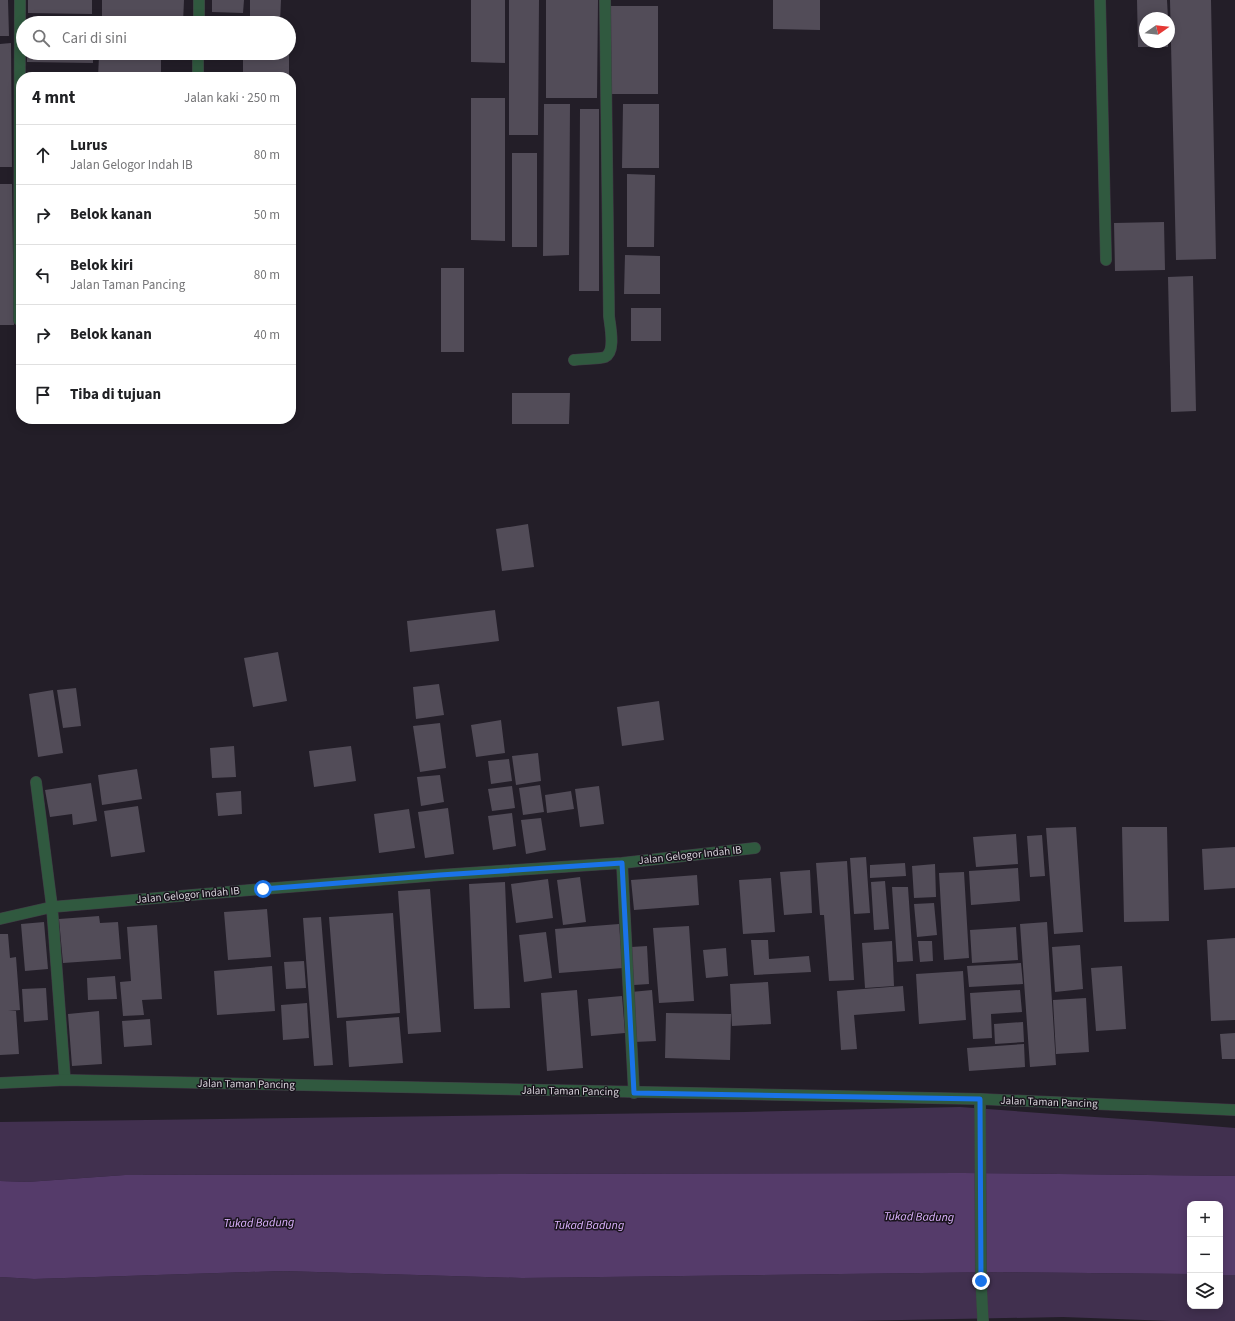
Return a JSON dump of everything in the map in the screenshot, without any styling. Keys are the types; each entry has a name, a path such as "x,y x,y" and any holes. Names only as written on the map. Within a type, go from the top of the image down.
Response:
{"street":[{"path":"20,0 20,16"},
{"path":"198,16 199,0"},
{"path":"574,360 605,357 610,353 612,346 609,316 605,0"},
{"path":"1100,0 1106,260"},
{"path":"20,60 20,72"},
{"path":"198,60 198,72"},
{"path":"36,782 52,907 65,1080"},
{"name":"Jalan Gelogor Indah IB","path":"0,919 52,907 440,875 622,863 755,848"},
{"path":"622,863 634,1093"},
{"name":"Jalan Taman Pancing","path":"0,1083 65,1080 980,1099 1235,1110"},
{"path":"980,1099 981,1281 983,1321"}],"shaded area":[{"path":"960,1107 1235,1128 1235,1176 962,1173 125,1175 27,1182 0,1181 0,1122 745,1112"},
{"path":"283,1271 522,1278 1000,1272 1187,1274 1187,1309 1223,1309 1223,1275 1235,1275 1235,1321 1171,1321 1063,1317 851,1321 0,1321 0,1277 34,1279"}],"water":[{"name":"Tukad Badung","path":"962,1173 1235,1176 1235,1275 1223,1275 1223,1201 1187,1201 1187,1274 1000,1272 522,1278 283,1271 34,1279 0,1277 0,1181 27,1182 125,1175"}],"building":[{"path":"0,0 8,0 9,36 0,36"},
{"path":"28,0 92,0 92,14 28,13"},
{"path":"102,0 184,0 183,16 102,16"},
{"path":"212,0 244,0 243,13 212,12"},
{"path":"250,0 281,0 280,16 250,16"},
{"path":"471,0 505,0 505,63 471,62"},
{"path":"509,0 539,0 538,135 509,135"},
{"path":"546,0 598,0 597,98 546,98"},
{"path":"773,0 820,0 820,30 773,29"},
{"path":"1137,0 1167,0 1168,12 1139,12 1138,47"},
{"path":"1170,0 1211,0 1216,259 1176,260 1171,48 1175,48 1175,12 1170,12"},
{"path":"611,6 658,6 658,94 611,94"},
{"path":"11,43 12,167 0,167 0,44"},
{"path":"27,60 93,60 93,63 27,62"},
{"path":"99,60 161,60 161,72 98,72"},
{"path":"243,60 289,60 289,72 243,72"},
{"path":"471,98 505,98 505,241 471,240"},
{"path":"544,104 570,104 569,255 543,256"},
{"path":"623,104 659,104 659,168 622,168"},
{"path":"580,109 599,109 599,291 579,291"},
{"path":"512,153 537,153 537,247 512,247"},
{"path":"627,174 655,175 654,247 627,247"},
{"path":"0,184 12,184 14,325 0,325"},
{"path":"1164,222 1165,270 1115,271 1114,223"},
{"path":"625,255 660,256 660,294 624,294"},
{"path":"441,268 464,268 464,352 441,352"},
{"path":"1193,276 1196,411 1171,412 1168,277"},
{"path":"631,308 661,308 661,341 631,341"},
{"path":"512,393 570,393 569,424 512,424"},
{"path":"528,524 534,567 502,571 496,529"},
{"path":"495,610 499,641 410,652 407,621"},
{"path":"278,652 287,701 253,707 244,658"},
{"path":"439,684 444,715 416,719 413,687"},
{"path":"76,688 81,726 63,728 57,690"},
{"path":"53,690 63,753 38,757 29,694"},
{"path":"659,701 664,740 622,746 617,707"},
{"path":"501,720 505,753 476,757 471,725"},
{"path":"440,723 446,768 420,772 413,726"},
{"path":"234,746 236,777 212,778 210,748"},
{"path":"351,746 356,781 314,787 309,751"},
{"path":"538,753 541,781 516,785 512,756"},
{"path":"509,759 512,781 491,784 488,761"},
{"path":"137,769 142,799 102,805 98,775"},
{"path":"440,775 444,802 421,806 417,777"},
{"path":"91,783 97,821 73,825 72,814 50,817 45,790"},
{"path":"540,785 544,812 523,815 519,788"},
{"path":"512,786 515,808 492,811 488,789"},
{"path":"599,786 604,824 580,827 575,789"},
{"path":"241,791 242,814 218,816 216,793"},
{"path":"571,791 574,809 547,813 545,795"},
{"path":"138,806 145,852 111,857 104,811"},
{"path":"448,808 454,854 425,858 418,812"},
{"path":"409,809 415,848 379,853 374,814"},
{"path":"512,813 516,846 493,850 488,816"},
{"path":"541,818 546,850 526,854 521,820"},
{"path":"1076,827 1083,932 1054,934 1046,828"},
{"path":"1122,827 1167,827 1169,921 1124,922"},
{"path":"1016,834 1018,864 976,867 973,837"},
{"path":"1042,835 1045,876 1030,877 1027,836"},
{"path":"1235,847 1235,888 1204,890 1202,849"},
{"path":"866,857 870,913 854,914 850,858"},
{"path":"847,861 854,980 829,981 824,915 820,915 816,863"},
{"path":"905,863 906,876 870,878 870,865"},
{"path":"935,864 936,897 914,898 912,866"},
{"path":"1018,868 1020,901 971,905 969,871"},
{"path":"810,870 812,913 784,915 780,872"},
{"path":"964,872 969,958 944,960 939,873"},
{"path":"697,875 699,905 634,910 631,880"},
{"path":"580,877 586,922 563,925 557,880"},
{"path":"771,878 775,932 743,934 739,880"},
{"path":"548,879 553,918 516,923 511,884"},
{"path":"885,881 889,929 874,930 871,882"},
{"path":"505,882 510,1008 474,1009 469,884"},
{"path":"892,887 908,887 913,961 897,962"},
{"path":"430,889 441,1032 408,1034 398,891"},
{"path":"934,903 937,935 917,937 914,904"},
{"path":"267,909 271,957 228,960 224,912"},
{"path":"393,913 400,1013 337,1018 329,917"},
{"path":"99,916 100,923 118,922 121,959 63,963 59,919"},
{"path":"321,917 333,1065 314,1066 303,918"},
{"path":"44,922 48,969 25,971 21,924"},
{"path":"1047,922 1056,1065 1030,1067 1020,924"},
{"path":"619,924 623,968 559,973 555,929"},
{"path":"157,925 162,999 142,1000 144,1015 123,1016 120,982 131,981 127,927"},
{"path":"689,926 694,1001 659,1003 653,928"},
{"path":"1016,927 1018,960 972,963 970,930"},
{"path":"546,932 552,978 524,982 519,935"},
{"path":"0,934 8,934 10,958 16,957 20,1010 8,1011 16,1011 19,1054 0,1055"},
{"path":"1235,938 1235,1020 1211,1021 1207,940"},
{"path":"751,940 768,940 769,959 809,956 811,972 754,975"},
{"path":"892,941 894,986 865,988 862,943"},
{"path":"918,941 932,941 933,961 920,962"},
{"path":"1080,945 1083,989 1055,992 1052,947"},
{"path":"647,946 649,984 634,985 631,947"},
{"path":"726,948 728,976 706,978 703,950"},
{"path":"304,961 306,988 286,989 284,962"},
{"path":"1021,963 1023,984 969,987 967,966"},
{"path":"272,966 275,1011 217,1015 214,971"},
{"path":"1122,966 1126,1029 1096,1031 1091,968"},
{"path":"963,971 966,1020 919,1024 916,974"},
{"path":"115,976 117,999 88,1000 87,978"},
{"path":"768,982 771,1024 732,1026 730,984"},
{"path":"903,986 905,1011 854,1015 857,1049 841,1050 837,991"},
{"path":"46,988 48,1020 24,1022 22,989"},
{"path":"577,990 583,1068 547,1071 541,993"},
{"path":"652,990 656,1041 635,1042 631,992"},
{"path":"1020,990 1022,1012 991,1014 992,1038 973,1039 970,993"},
{"path":"622,996 625,1033 591,1036 588,999"},
{"path":"1086,998 1089,1052 1056,1054 1053,1000"},
{"path":"307,1003 309,1038 283,1040 281,1005"},
{"path":"99,1011 102,1064 72,1066 68,1014"},
{"path":"666,1013 731,1014 730,1060 665,1058"},
{"path":"399,1017 403,1063 349,1067 346,1021"},
{"path":"150,1019 152,1045 124,1047 122,1021"},
{"path":"1023,1022 1024,1042 995,1044 994,1024"},
{"path":"1235,1033 1235,1059 1222,1059 1220,1034"},
{"path":"1024,1044 1025,1067 969,1071 967,1048"}],"route":[{"path":"263,889 622,863 634,1093 980,1099 981,1281"}]}
